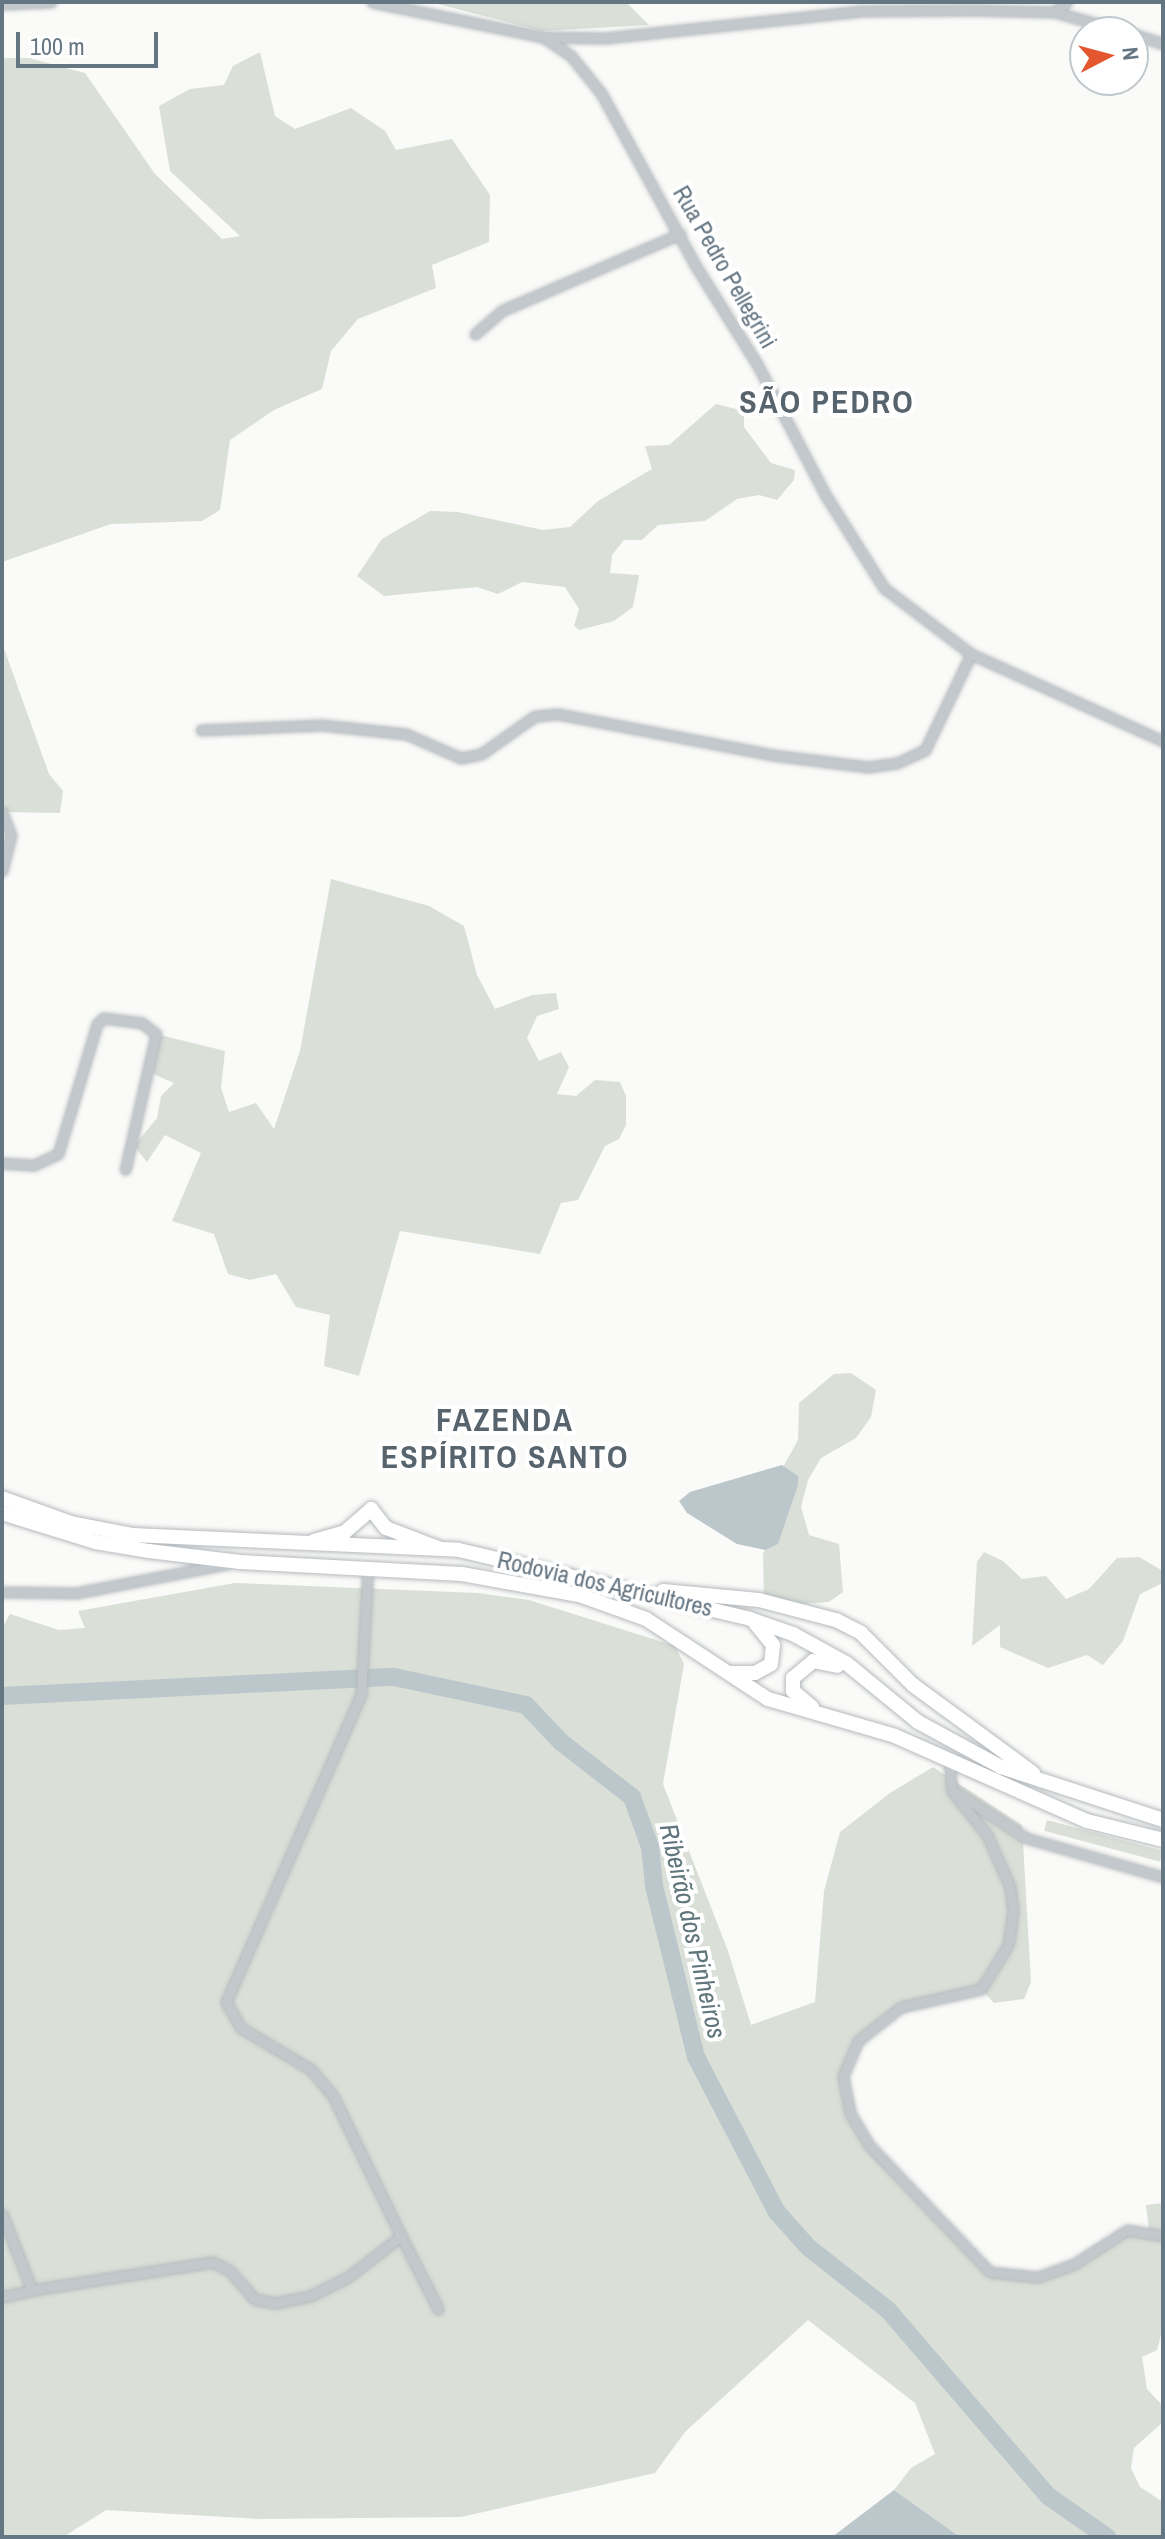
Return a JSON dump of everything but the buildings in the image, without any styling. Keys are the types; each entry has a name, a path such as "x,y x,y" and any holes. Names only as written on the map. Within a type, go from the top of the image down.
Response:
{"main road":[{"name":"Rodovia dos Agricultores","path":"2,1498 71,1523 132,1535 450,1552 496,1558 750,1619 805,1640 942,1736 1001,1767 1163,1820"},
{"path":"301,1545 345,1532 371,1509 386,1528 450,1552"},
{"name":"Rodovia dos Agricultores","path":"2,1513 95,1542 240,1562 368,1566 462,1574 579,1595 646,1619 768,1699 895,1736 1087,1821 1163,1840"},
{"path":"600,1584 759,1600 836,1620 861,1633 930,1699 1051,1782"},
{"path":"730,1673 755,1673 771,1664 775,1654 767,1634 750,1619"},
{"path":"837,1720 793,1691 801,1666 831,1662 876,1687"}],"street":[{"path":"2,4 51,2"},
{"path":"372,2 543,37 605,38 860,11 1054,12 1069,16"},
{"path":"1054,12 1067,2"},
{"name":"Rua Pedro Pellegrini","path":"543,37 571,56 601,93 884,588 971,654 1163,741"},
{"path":"475,334 501,311 680,234"},
{"path":"201,730 322,725 406,734 461,758 481,754 535,716 558,714 772,755 868,767 897,763 925,750 971,654"},
{"path":"2,812 11,835 2,871"},
{"path":"2,1163 34,1165 58,1154 97,1024 103,1018 142,1023 156,1034 125,1170"},
{"path":"2,1592 76,1593 240,1562"},
{"path":"368,1566 361,1695 226,2002 241,2028 310,2069 333,2096 438,2309"},
{"path":"949,1759 952,1791 1000,1859 1013,1911 1008,1945 981,1989 901,2007 858,2041 843,2076 856,2126 977,2262 998,2275 1053,2272 1127,2230 1163,2236"},
{"path":"952,1791 1026,1838 1163,1877"},
{"path":"2,2214 32,2290"},
{"path":"2,2297 213,2262 230,2271 254,2299 275,2303 310,2296 348,2277 401,2236"}],"shaded area":[{"path":"430,2 626,2 649,25 542,31"},
{"path":"260,52 275,116 295,129 351,108 385,131 396,150 452,139 490,195 489,242 432,265 436,288 358,319 331,351 322,389 274,410 230,440 220,510 202,521 111,524 2,562 2,58 29,58 85,73 155,174 222,239 240,236 170,171 159,106 190,89 224,85 233,66"},
{"path":"716,404 744,411 744,427 771,463 795,470 794,480 777,500 759,495 737,499 705,521 658,525 642,540 624,540 612,555 610,573 639,575 633,607 614,621 579,630 574,626 579,609 565,587 522,582 498,594 477,587 384,596 357,576 382,539 430,511 458,512 543,530 570,527 598,501 652,469 645,446 669,445"},
{"path":"2,643 49,774 63,791 60,813 2,812"},
{"path":"331,879 429,906 464,926 477,975 495,1009 532,995 556,993 559,1009 537,1016 527,1038 539,1061 561,1052 569,1067 557,1094 576,1096 595,1080 620,1082 626,1096 626,1125 619,1139 605,1146 578,1200 561,1203 540,1254 400,1231 359,1376 324,1366 330,1315 296,1307 276,1274 250,1280 228,1274 214,1234 172,1221 201,1153 165,1135 147,1162 134,1146 157,1118 161,1096 174,1083 153,1074 160,1035 225,1051 221,1088 229,1112 256,1103 274,1129 300,1051"},
{"path":"851,1373 876,1390 871,1417 856,1438 821,1458 808,1480 801,1507 809,1535 839,1544 843,1592 829,1602 779,1606 764,1602 763,1554 777,1524 783,1467 798,1440 799,1403 834,1374"},
{"path":"782,1465 798,1476 798,1485 778,1544 765,1550 737,1544 687,1513 679,1501 690,1492"},
{"path":"984,1552 1003,1561 1022,1579 1046,1576 1066,1599 1089,1589 1117,1558 1139,1557 1163,1571 1163,1583 1140,1594 1123,1641 1103,1665 1087,1655 1048,1668 1000,1647 1000,1625 972,1646 977,1562"},
{"path":"235,1583 478,1593 529,1600 675,1646 684,1664 663,1784 728,1951 751,2025 815,2002 824,1891 840,1832 890,1793 933,1767 1022,1825 1031,1982 1024,1999 994,2003 981,1989 914,2002 858,2041 843,2076 856,2126 998,2275 1053,2272 1127,2230 1149,2231 1146,2205 1163,2203 1163,2327 1157,2350 1142,2357 1147,2389 1163,2406 1163,2422 1134,2448 1131,2468 1140,2487 1163,2502 1163,2537 960,2537 894,2490 911,2468 935,2454 915,2403 808,2320 685,2432 655,2473 461,2517 260,2519 106,2510 63,2537 2,2537 2,1628 10,1614 59,1630 85,1628 78,1611"},
{"path":"1047,1820 1163,1851 1160,1862 1044,1831"},
{"path":"894,2490 960,2537 832,2537"}],"waterway":[{"name":"Ribeirão dos Pinheiros","path":"2,1696 394,1677 526,1705 561,1742 632,1797 650,1847 654,1886 696,2057 776,2211 808,2247 888,2310 1048,2496 1107,2537"}],"district":[{"name":"SÃO PEDRO","path":"827,402"},
{"name":"FAZENDA ESPÍRITO SANTO","path":"505,1440"}]}
